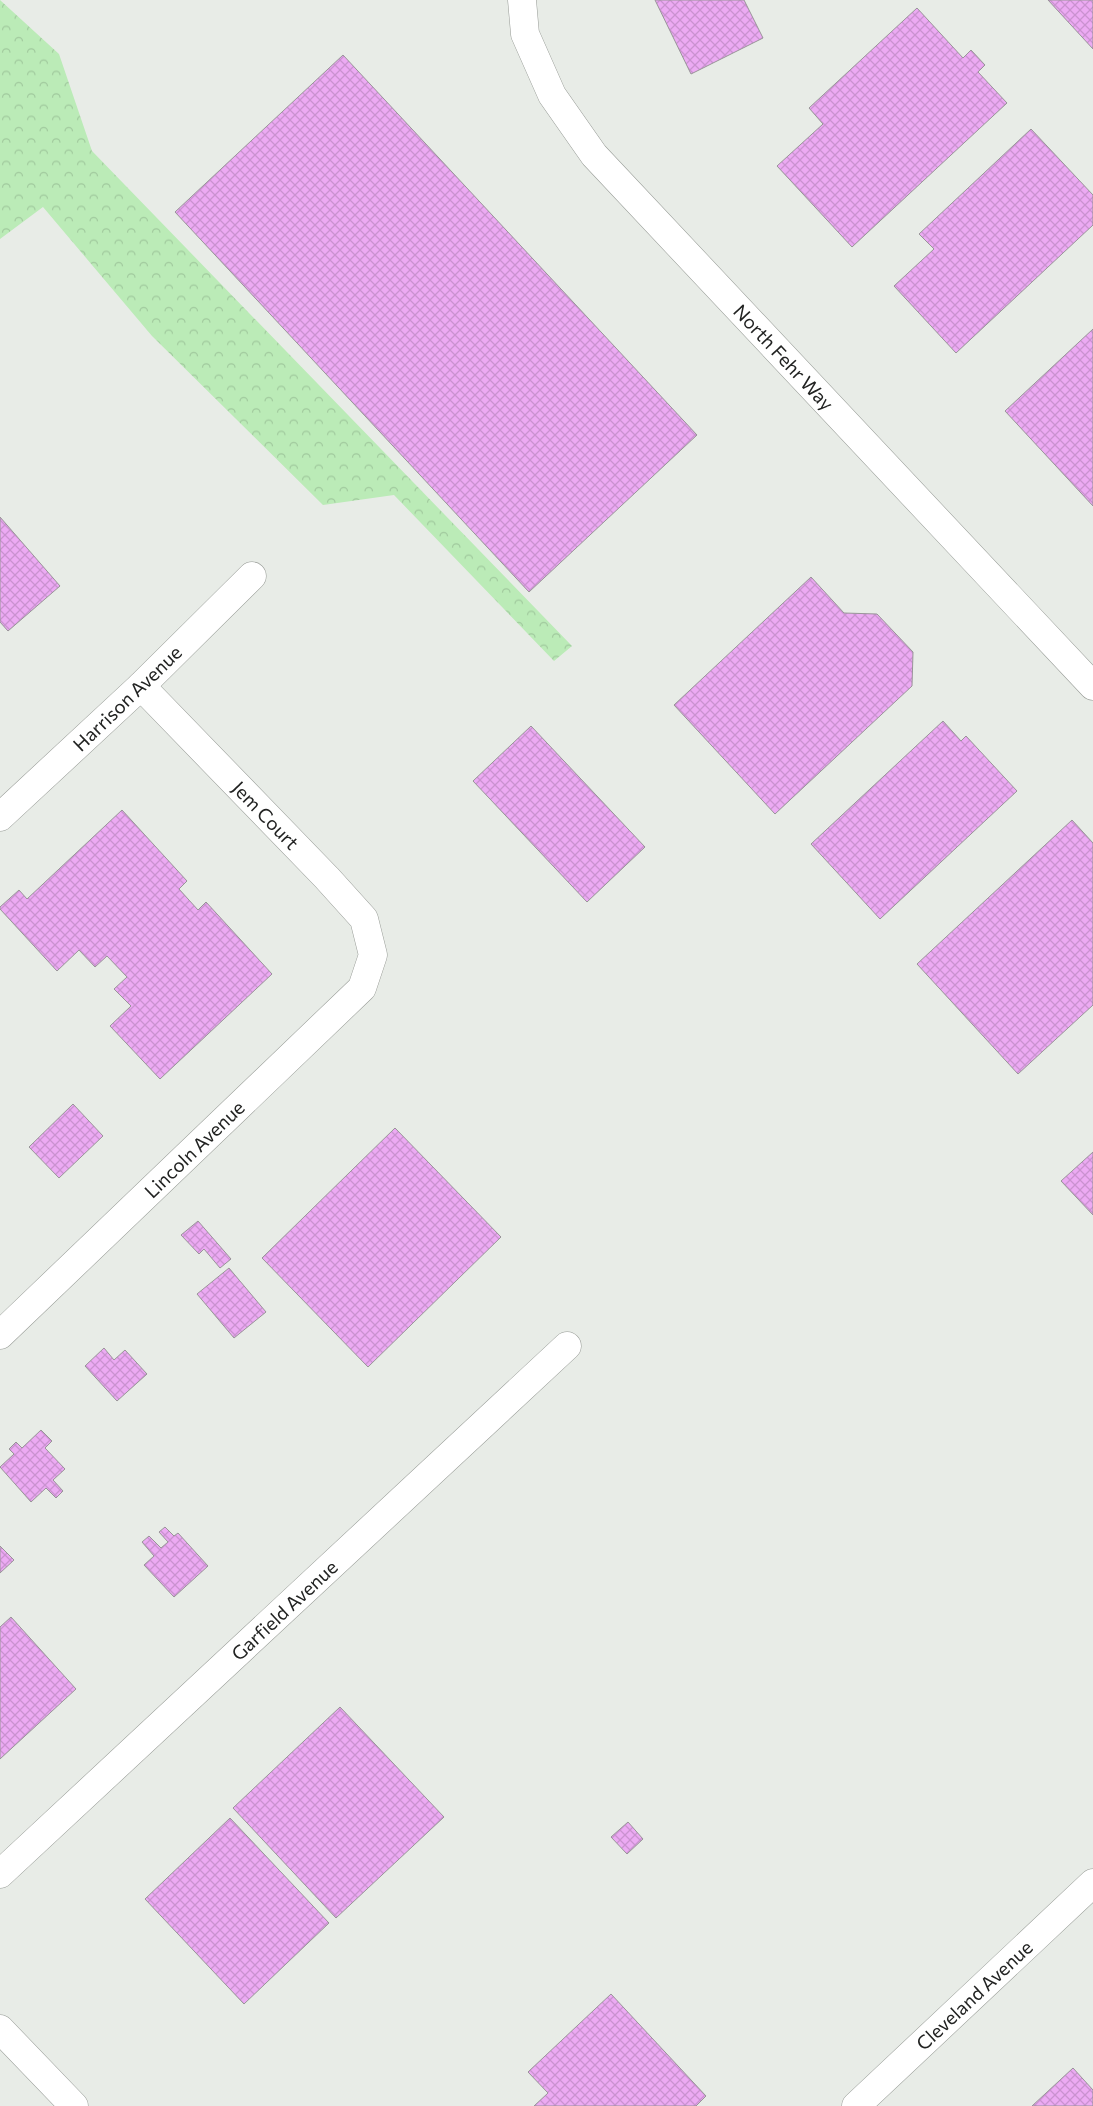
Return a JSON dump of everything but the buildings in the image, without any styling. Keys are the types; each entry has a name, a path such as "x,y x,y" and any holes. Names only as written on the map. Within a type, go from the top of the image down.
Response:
{"street":[{"name":"North Fehr Way","path":"522,0 525,34 552,95 594,156 1093,686"},
{"name":"Harrison Avenue","path":"0,817 141,686 252,576"},
{"name":"Jem Court","path":"141,686 327,878 364,920 373,955"},
{"name":"Lincoln Avenue","path":"0,1335 362,988 373,955"},
{"name":"Garfield Avenue","path":"0,1874 567,1346"},
{"name":"Cleveland Avenue","path":"856,2106 1093,1883"},
{"path":"0,2030 74,2106"}],"green space":[{"path":"0,0 59,54 92,151 572,646 554,661 394,495 323,505 152,336 43,207 0,239"}]}
